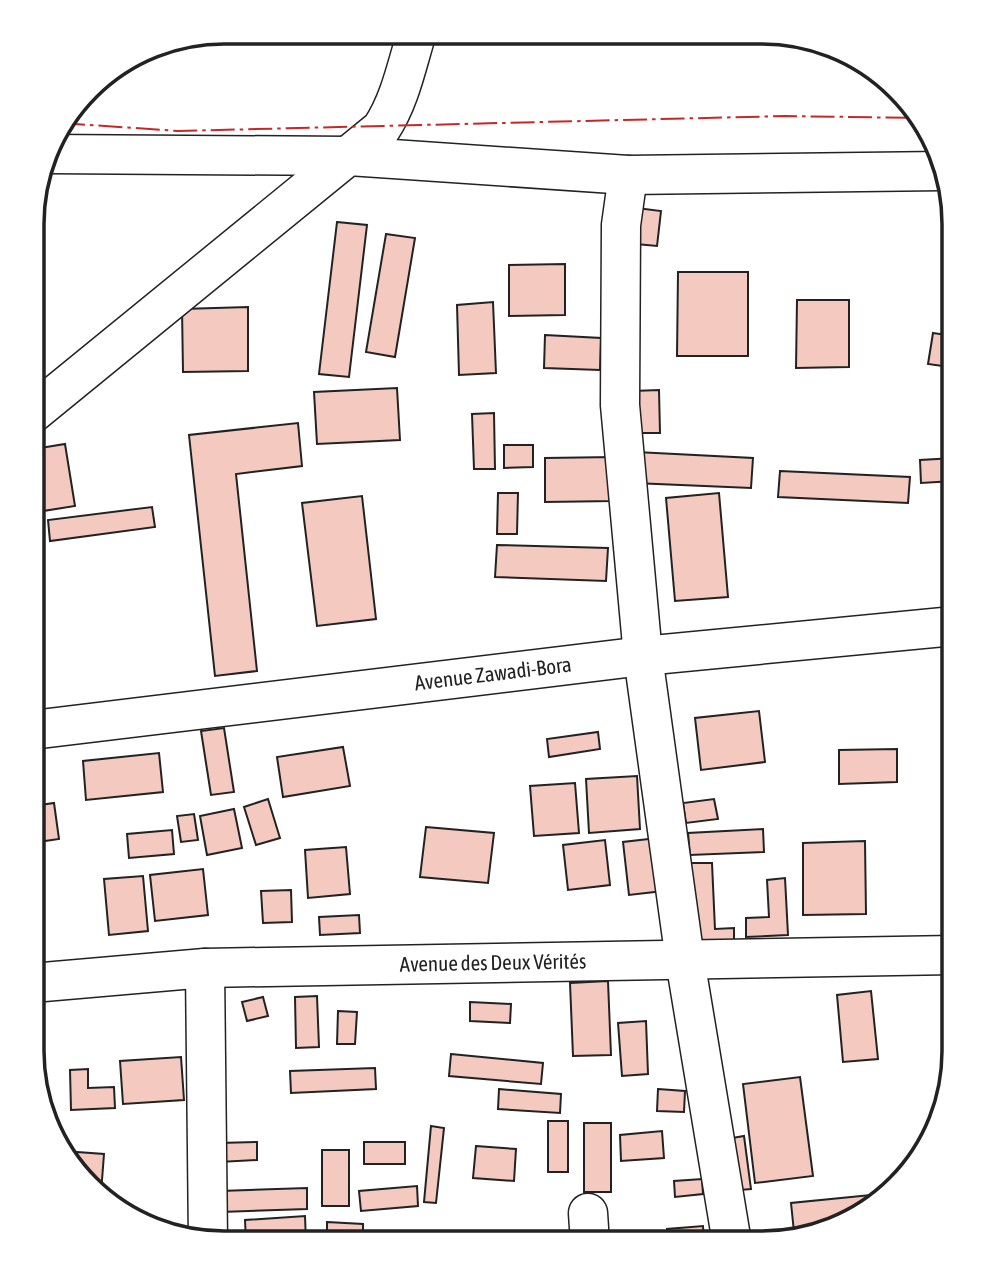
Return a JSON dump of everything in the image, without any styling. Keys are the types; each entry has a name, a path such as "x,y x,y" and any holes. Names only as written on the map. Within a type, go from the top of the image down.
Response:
{"street":[{"path":"44,404 381,129 388,118 414,44"},
{"path":"57,154 349,156 628,174 934,171"},
{"path":"628,174 621,225 620,405 643,656 685,960 730,1231"},
{"name":"Avenue Zawadi-Bora","path":"44,729 643,656 942,627"},
{"name":"Avenue des Deux Vérités","path":"44,982 205,968 942,955"},
{"path":"205,968 208,1230"}],"building":[{"path":"629,207 661,211 657,246 625,243"},
{"path":"337,222 367,225 349,377 319,374"},
{"path":"386,234 415,238 395,357 366,352"},
{"path":"565,264 565,315 509,316 509,265"},
{"path":"678,272 748,272 748,356 677,356"},
{"path":"797,300 849,300 849,367 796,368"},
{"path":"493,302 496,373 459,375 457,305"},
{"path":"248,307 248,371 183,372 182,309"},
{"path":"933,333 942,334 942,366 928,364"},
{"path":"545,335 601,338 600,370 544,368"},
{"path":"397,388 400,440 317,444 314,392"},
{"path":"659,390 660,433 633,433 633,391"},
{"path":"494,413 495,469 474,469 472,414"},
{"path":"298,423 302,466 236,474 257,671 215,676 189,435"},
{"path":"65,444 75,506 44,511 44,447"},
{"path":"504,445 533,445 533,467 504,468"},
{"path":"636,452 753,458 751,488 634,483"},
{"path":"614,457 614,501 545,502 545,458"},
{"path":"942,459 942,482 921,483 920,460"},
{"path":"780,471 910,477 908,503 778,497"},
{"path":"498,493 518,493 517,534 497,534"},
{"path":"719,493 728,597 675,601 666,498"},
{"path":"362,496 376,619 317,626 302,503"},
{"path":"152,507 155,527 50,541 48,520"},
{"path":"497,545 608,548 606,581 495,577"},
{"path":"759,711 765,762 701,770 695,718"},
{"path":"224,728 234,792 211,795 201,731"},
{"path":"598,732 600,749 549,757 547,739"},
{"path":"343,747 350,786 283,797 277,757"},
{"path":"897,749 897,782 839,784 839,750"},
{"path":"159,753 163,792 86,800 83,761"},
{"path":"637,776 640,829 589,833 586,779"},
{"path":"575,783 579,833 534,836 530,786"},
{"path":"268,799 280,838 256,845 244,807"},
{"path":"714,799 718,819 686,823 683,803"},
{"path":"54,803 59,839 44,841 44,804"},
{"path":"234,809 242,848 207,855 200,816"},
{"path":"194,814 198,840 181,842 177,816"},
{"path":"426,827 494,833 488,883 420,877"},
{"path":"763,829 764,852 690,855 688,833"},
{"path":"172,830 174,854 129,858 127,834"},
{"path":"657,838 663,891 629,895 623,842"},
{"path":"605,840 610,885 568,890 563,845"},
{"path":"865,841 866,914 803,915 803,843"},
{"path":"346,847 350,894 308,898 305,850"},
{"path":"689,863 712,863 715,929 734,928 734,940 692,942"},
{"path":"203,869 208,915 155,921 150,875"},
{"path":"143,876 148,931 109,935 104,879"},
{"path":"785,878 788,935 746,937 746,918 769,917 767,880"},
{"path":"291,890 292,922 263,923 261,891"},
{"path":"359,915 360,933 320,935 319,917"},
{"path":"608,981 611,1055 573,1056 570,983"},
{"path":"871,991 878,1059 843,1062 837,995"},
{"path":"317,996 319,1047 296,1048 295,997"},
{"path":"263,997 268,1016 247,1021 242,1002"},
{"path":"470,1002 511,1004 510,1023 470,1021"},
{"path":"338,1011 357,1012 355,1044 337,1044"},
{"path":"646,1021 648,1074 622,1076 618,1023"},
{"path":"451,1054 543,1063 541,1084 449,1076"},
{"path":"181,1057 184,1100 123,1104 120,1061"},
{"path":"375,1068 376,1089 291,1093 290,1071"},
{"path":"88,1069 88,1088 114,1087 115,1108 71,1110 70,1070"},
{"path":"800,1077 813,1176 755,1183 743,1084"},
{"path":"499,1089 561,1094 560,1113 498,1109"},
{"path":"658,1089 685,1091 684,1112 657,1111"},
{"path":"548,1121 568,1121 568,1172 548,1172"},
{"path":"584,1123 611,1123 611,1192 584,1192"},
{"path":"431,1126 444,1128 436,1203 424,1202"},
{"path":"662,1131 664,1158 621,1161 620,1135"},
{"path":"744,1136 751,1189 740,1190 732,1138"},
{"path":"257,1142 257,1160 219,1162 218,1143"},
{"path":"364,1142 405,1142 405,1164 364,1164"},
{"path":"476,1146 516,1149 514,1181 473,1178"},
{"path":"322,1150 349,1150 349,1206 322,1206"},
{"path":"77,1152 104,1154 102,1184 96,1179"},
{"path":"702,1179 703,1194 675,1197 674,1181"},
{"path":"417,1186 418,1206 361,1211 359,1191"},
{"path":"307,1188 307,1209 221,1212 220,1191"},
{"path":"870,1195 831,1218 794,1229 791,1203"},
{"path":"305,1216 306,1231 246,1231 245,1220"},
{"path":"327,1222 363,1224 363,1231 327,1231"},
{"path":"703,1226 703,1231 667,1231"}],"power":[{"path":"74,124 178,131 785,116 907,118"}]}
